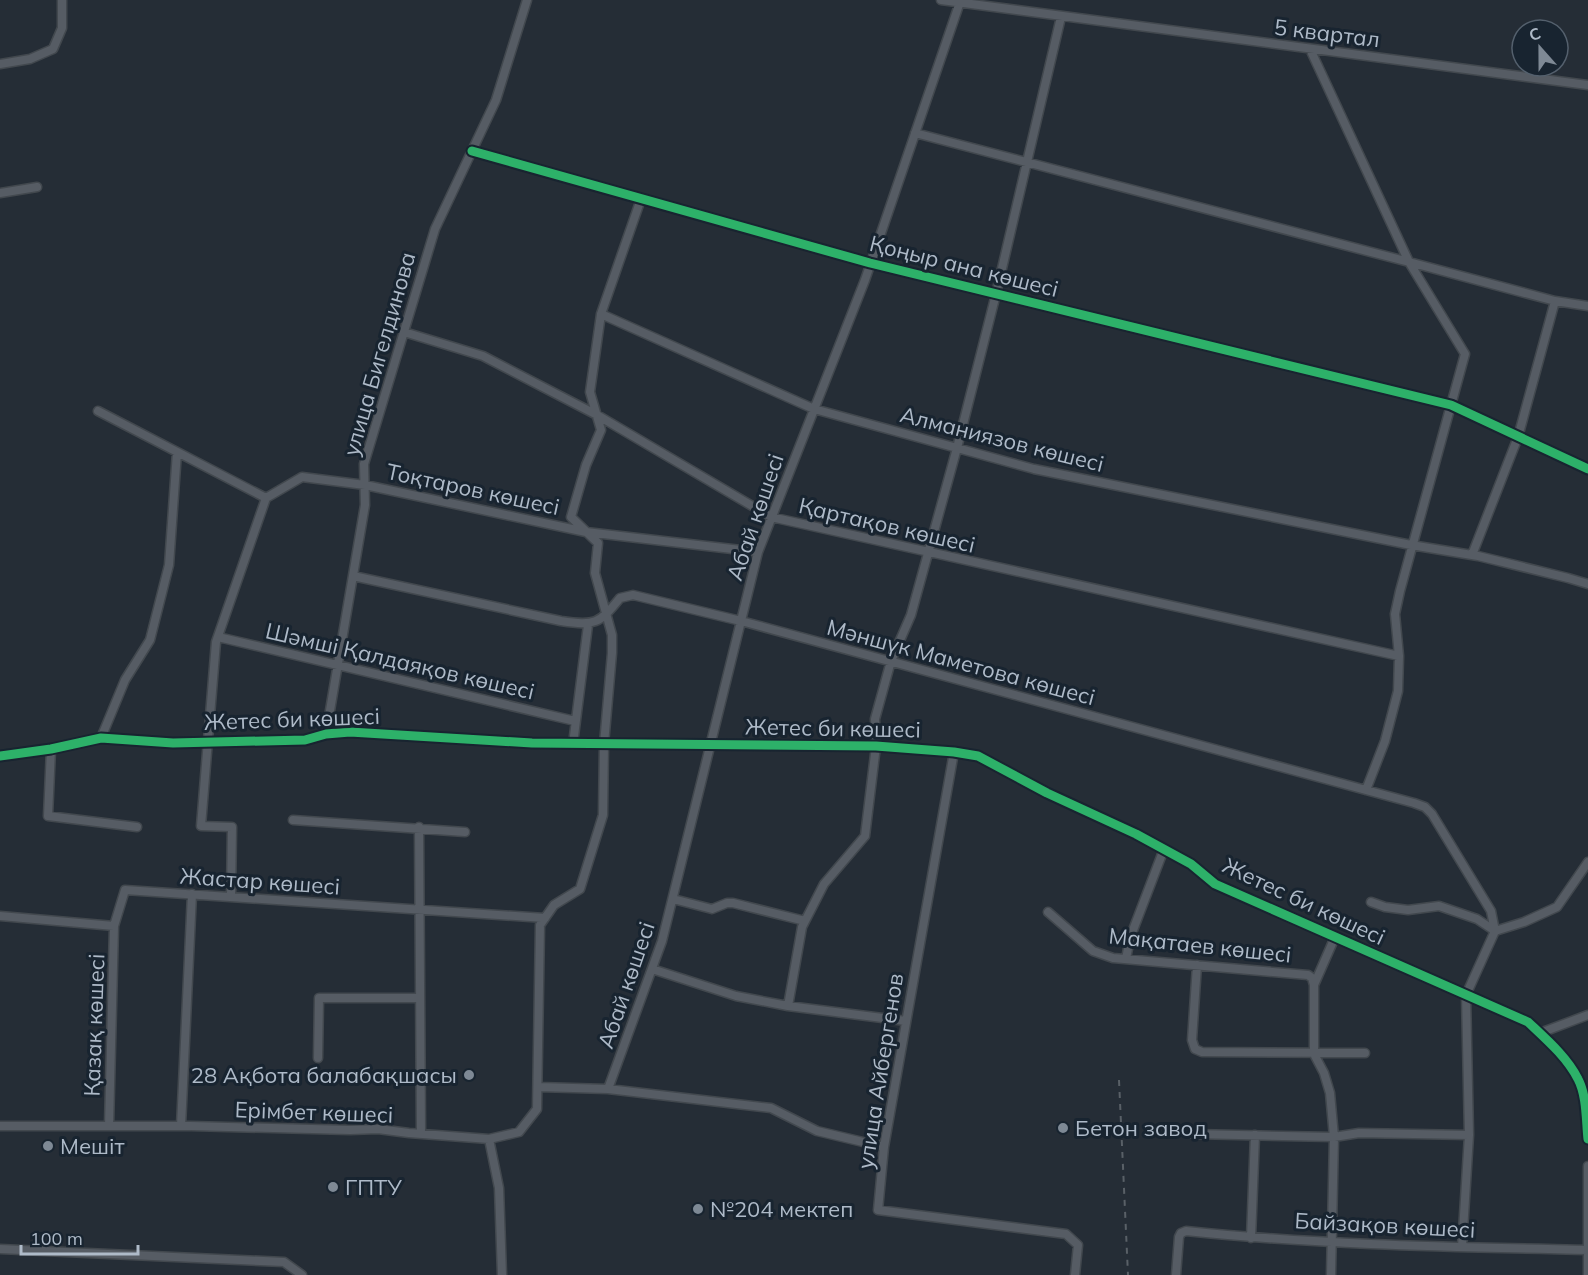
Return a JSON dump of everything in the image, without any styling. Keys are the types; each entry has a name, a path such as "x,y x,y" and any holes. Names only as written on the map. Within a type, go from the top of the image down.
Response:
{"street":[{"path":"0,64 30,59 53,49 62,27 62,0"},
{"name":"улица Бигелдинова","path":"326,734 365,505 364,464 435,229 496,100 527,0"},
{"name":"5 квартал","path":"941,0 1588,85"},
{"name":"Абай көшесі","path":"608,1089 662,941 758,552 865,280 960,3"},
{"path":"788,1006 802,927 824,884 865,836 876,746 875,719 891,661 911,615 957,448 1061,17"},
{"path":"1310,49 1409,262 1465,354 1411,545 1395,614 1399,656 1398,691 1384,741 1366,790"},
{"path":"915,133 1555,301 1588,306"},
{"name":"Қоңыр ана көшесі","path":"472,151 870,263 1451,405 1588,469"},
{"path":"0,193 37,187"},
{"path":"545,918 554,905 580,889 603,815 604,744 612,635 595,573 598,543 571,517 586,465 601,430 590,392 601,314 641,199"},
{"path":"1472,555 1518,438 1555,301"},
{"name":"Алманиязов көшесі","path":"601,314 814,409 1034,469 1411,545 1472,555 1588,584"},
{"name":"Қартақов көшесі","path":"404,332 483,356 597,415 771,517 1399,656"},
{"path":"98,411 266,498 218,636 208,742 201,826 232,827 231,897"},
{"path":"101,738 125,680 150,640 169,565 177,452"},
{"name":"Тоқтаров көшесі","path":"266,498 302,477 364,485 586,532 758,552"},
{"path":"353,576 550,619 588,625 573,744"},
{"name":"Мәншүк Маметова көшесі","path":"588,625 607,614 620,598 633,595 741,621 1414,803 1425,807 1432,814 1491,911 1495,931"},
{"name":"Шәмші Қалдаяқов көшесі","path":"218,636 575,721"},
{"name":"Жетес би көшесі","path":"0,756 51,749 101,738 173,743 306,740 326,734 350,732 573,744 876,746 978,756 1047,793 1164,849 1191,864 1215,884 1528,1022 1552,1044 1579,1080 1587,1118"},
{"path":"51,749 48,816 137,827"},
{"name":"улица Айбергенов","path":"954,752 884,1147 878,1210 1066,1234 1078,1245 1075,1275"},
{"path":"293,820 465,832"},
{"path":"419,827 421,1134"},
{"path":"1126,959 1130,938 1164,849"},
{"path":"1462,1247 1469,1135 1466,995 1495,931 1524,922 1557,907 1588,862"},
{"name":"Жастар көшесі","path":"114,926 125,890 545,918"},
{"path":"181,1126 192,894"},
{"path":"673,899 712,909 733,903 805,921"},
{"path":"1371,902 1385,907 1408,910 1438,906 1477,920 1495,931"},
{"name":"Мақатаев көшесі","path":"1048,912 1093,951 1113,958 1308,975 1312,978 1314,985 1314,1054 1324,1073 1330,1093 1334,1137 1331,1275"},
{"path":"0,916 114,926"},
{"name":"Ерімбет көшесі","path":"0,1125 378,1129 489,1139 519,1132 537,1109 540,925 545,918"},
{"name":"Қазақ көшесі","path":"109,1126 114,926"},
{"path":"1314,985 1335,937"},
{"path":"1197,965 1192,1040 1195,1049 1202,1052 1365,1053"},
{"path":"652,969 736,996 788,1006 906,1021"},
{"path":"318,1058 319,998 420,998"},
{"path":"1540,1033 1588,1015"},
{"path":"538,1087 608,1089 771,1108 817,1131 884,1147"},
{"path":"1587,1118 1588,1139"},
{"path":"1193,1134 1334,1137 1359,1133 1469,1135"},
{"path":"1251,1238 1255,1135"},
{"path":"489,1139 500,1188 502,1275"},
{"path":"1588,1166 1588,1275"},
{"name":"Байзақов көшесі","path":"1176,1275 1181,1233 1186,1231 1251,1238 1588,1250"},
{"path":"0,1249 284,1262 302,1275"}],"railway":[{"path":"1119,1080 1128,1275"}],"cycle path":[{"path":"472,151 870,263 1451,405 1588,469"},
{"path":"0,756 51,749 101,738 173,743 305,740 326,734 350,732 532,743 876,746 978,756 1047,793 1136,834 1191,864 1215,884 1528,1022 1562,1056 1578,1079 1585,1101 1588,1139"}],"place":[{"name":"28 Ақбота балабақшасы","path":"469,1075"},
{"name":"Бетон завод","path":"1063,1128"},
{"name":"Мешіт","path":"48,1146"},
{"name":"ГПТУ","path":"333,1187"},
{"name":"№204 мектеп","path":"698,1209"}]}
